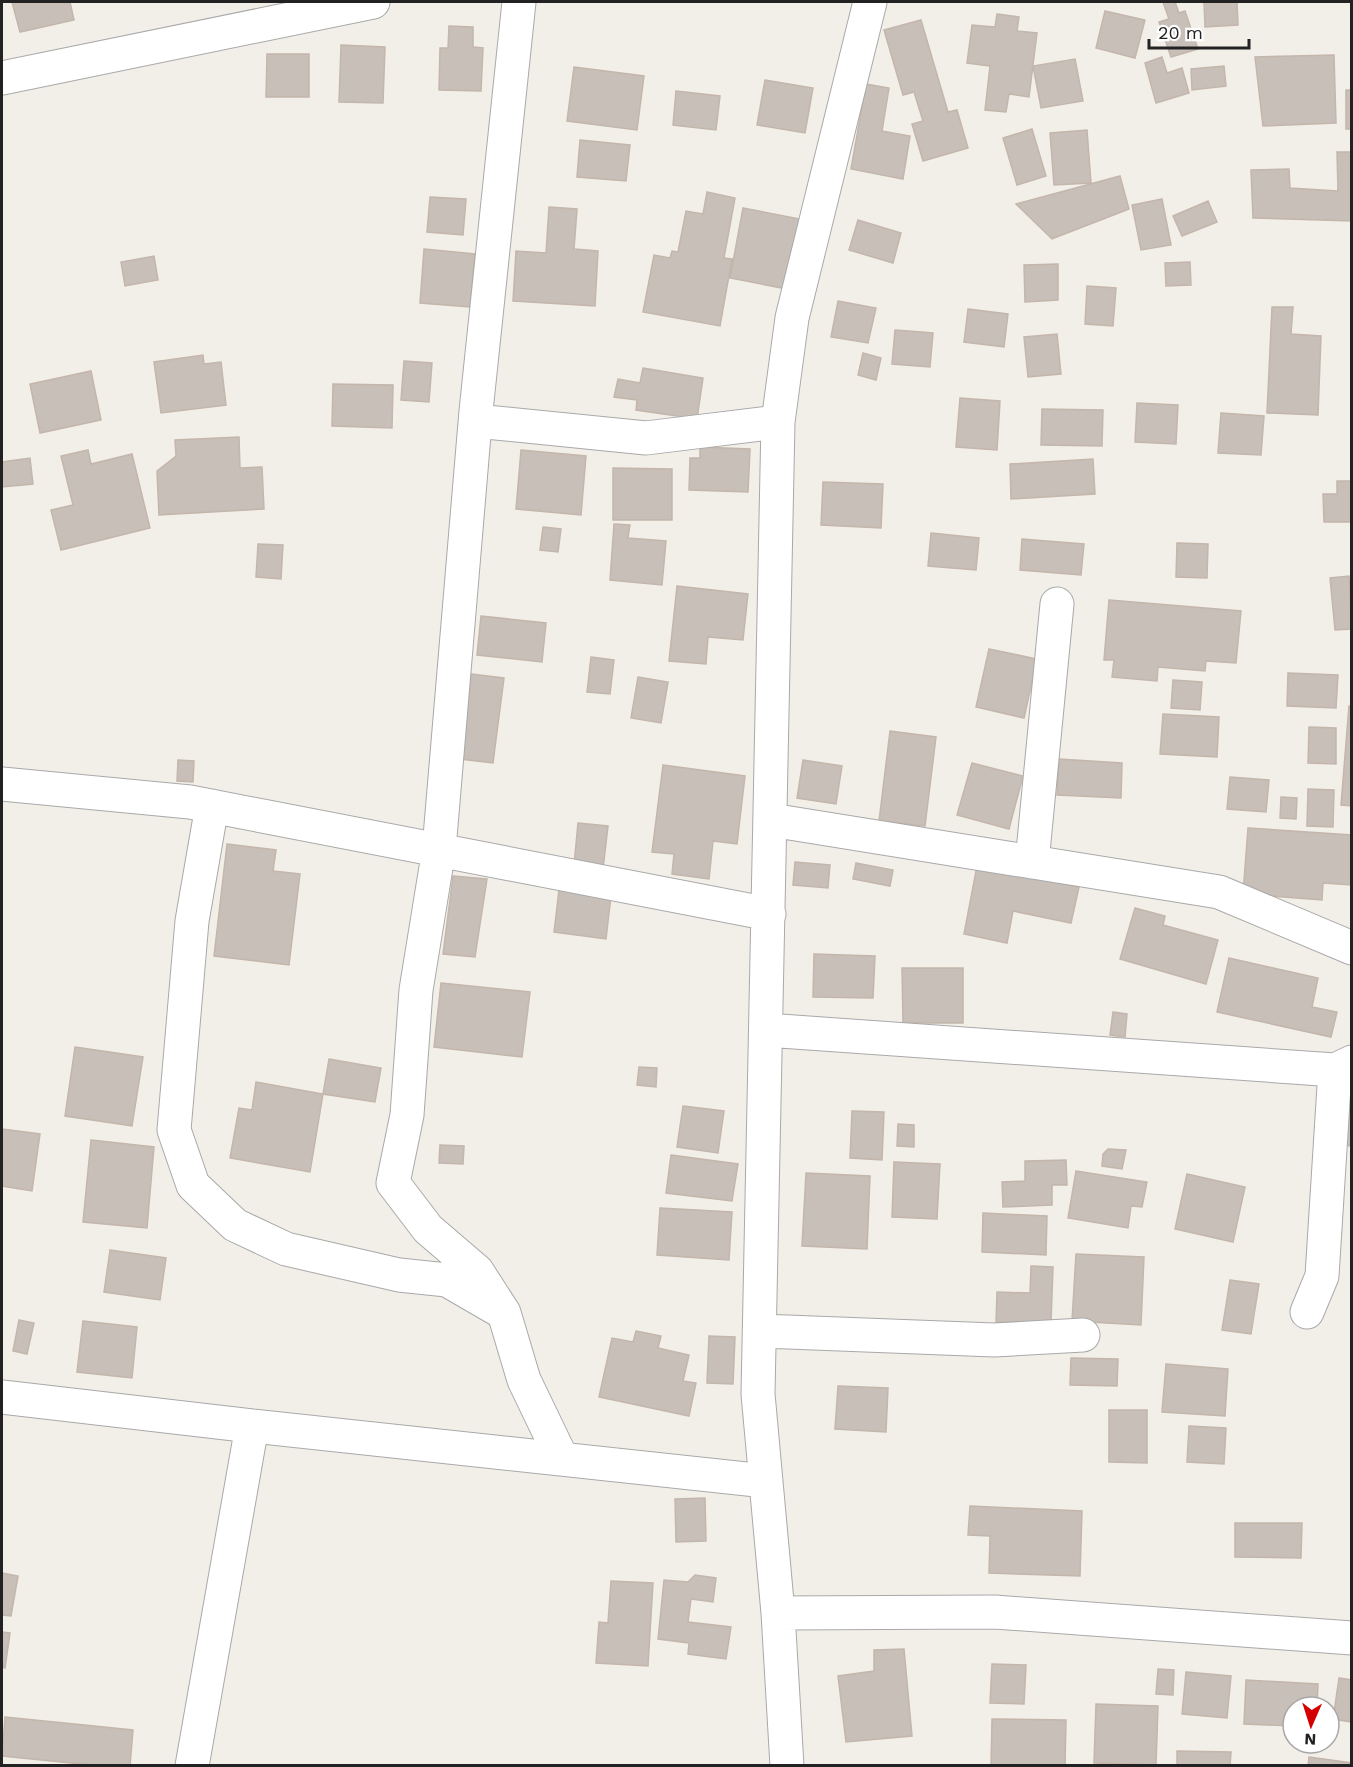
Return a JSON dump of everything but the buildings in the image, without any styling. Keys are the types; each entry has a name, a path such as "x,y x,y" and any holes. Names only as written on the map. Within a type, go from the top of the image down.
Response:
{"street":[{"path":"2,78 373,2"},
{"path":"519,2 476,421 439,849 416,990 407,1115 393,1183 428,1229 477,1271 504,1312 524,1380 562,1459"},
{"path":"787,1766 778,1613 758,1394 778,422 792,318 870,2"},
{"path":"476,421 646,438 778,422"},
{"path":"1032,862 1057,604"},
{"path":"2,784 190,802 769,914"},
{"path":"212,806 192,921 174,1130 193,1185 235,1225 286,1249 399,1275 447,1280 504,1312"},
{"path":"771,820 1219,892 1352,948"},
{"path":"766,1030 1343,1066 1322,1276 1307,1312"},
{"path":"760,1331 994,1340 1083,1335"},
{"path":"2,1397 766,1481"},
{"path":"192,1766 252,1426"},
{"path":"778,1613 995,1612 1352,1638"}]}
